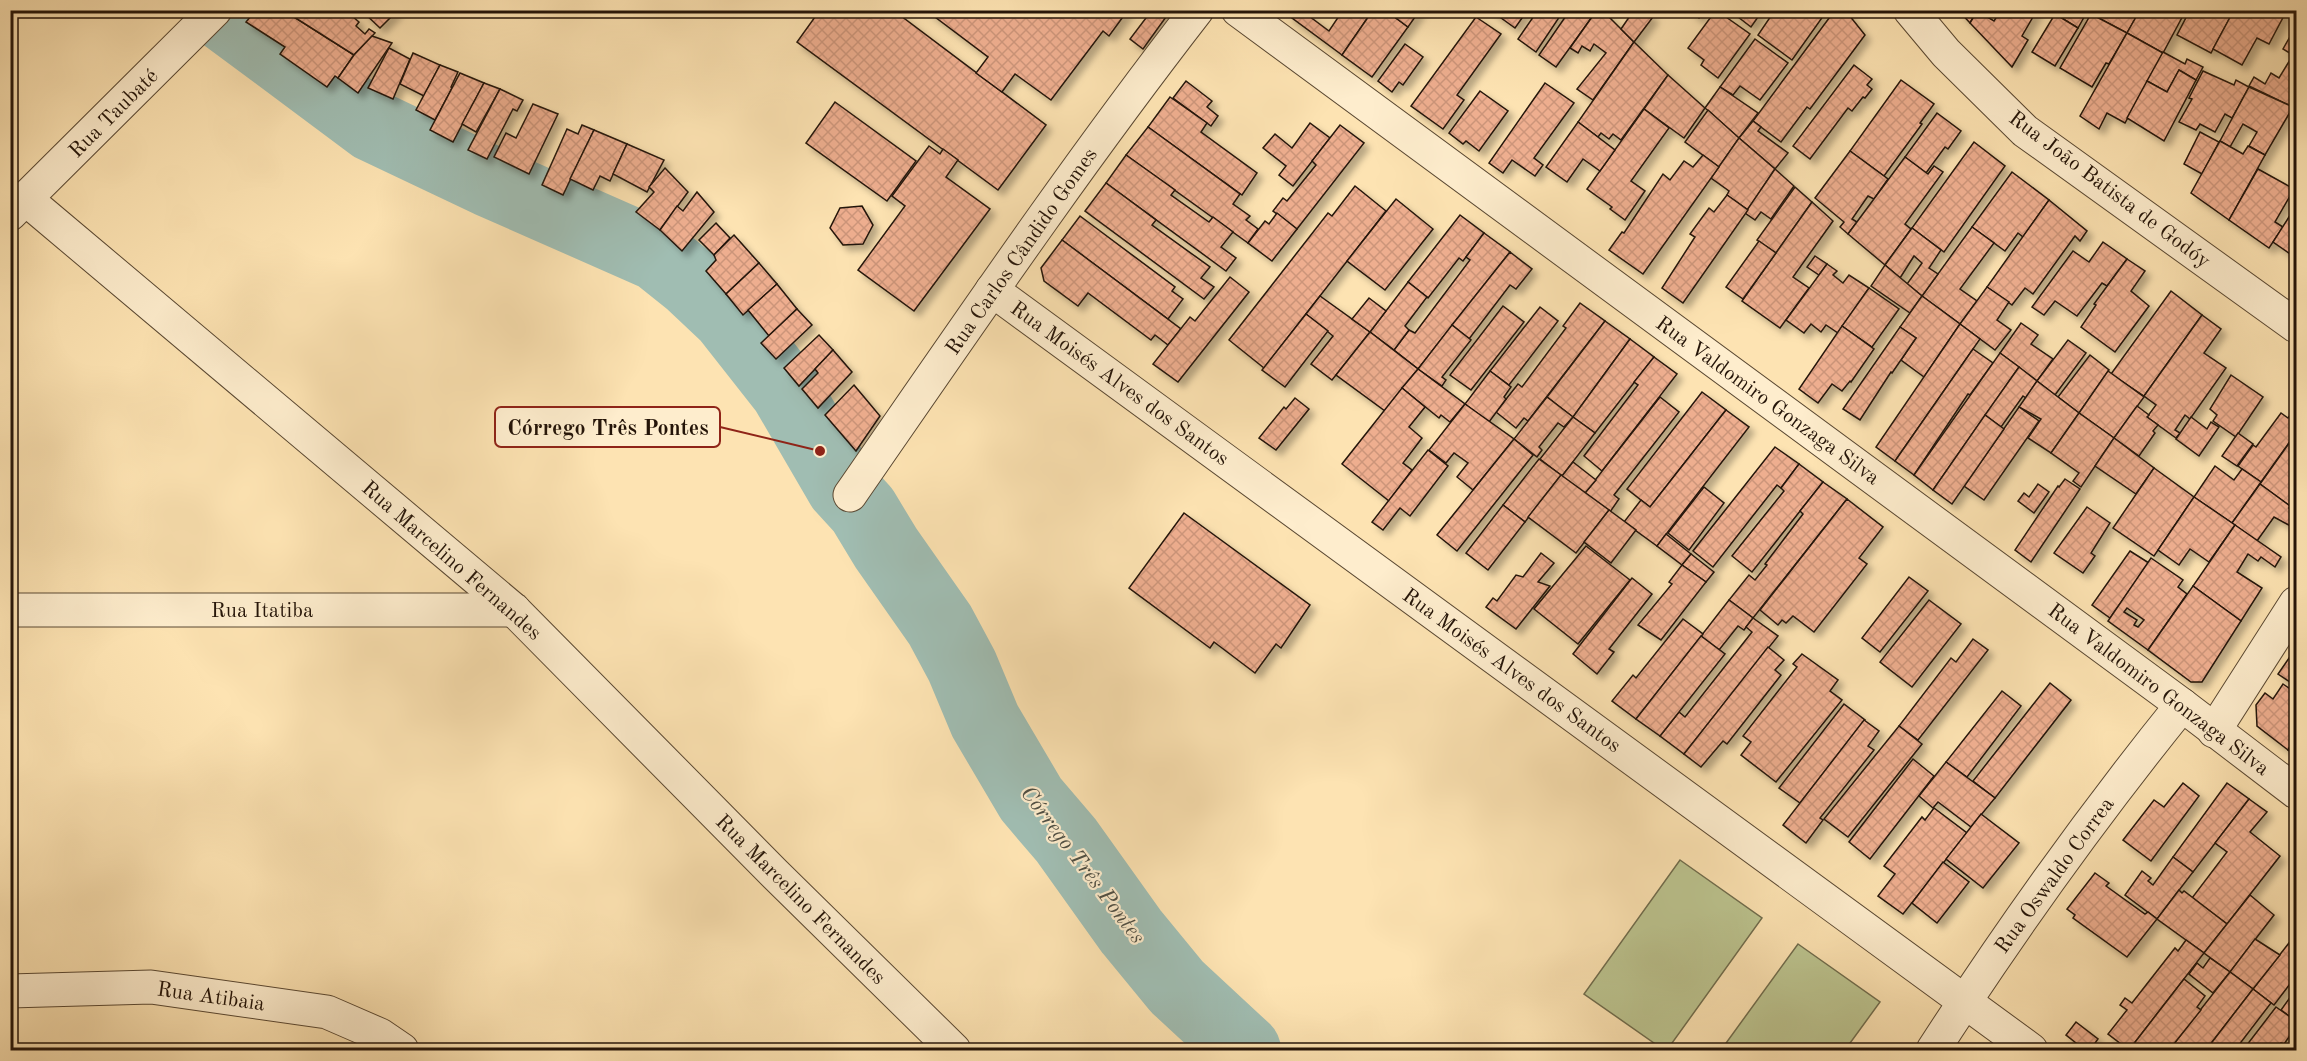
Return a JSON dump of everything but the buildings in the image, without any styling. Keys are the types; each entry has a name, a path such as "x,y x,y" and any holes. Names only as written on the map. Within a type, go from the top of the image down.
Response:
{"street":[{"name":"Rua Taubaté","path":"19,207 215,10"},
{"name":"Rua Carlos Cândido Gomes","path":"850,495 1126,102 1197,10"},
{"name":"Rua Valdomiro Gonzaga Silva","path":"1238,10 2182,705 2296,792"},
{"name":"Rua João Batista de Godóy","path":"1910,10 1946,53 2025,131 2296,327"},
{"name":"Rua Marcelino Fernandes","path":"19,207 514,610 766,865 954,1050"},
{"name":"Rua Moisés Alves dos Santos","path":"992,290 2031,1050"},
{"path":"2214,731 2296,603"},
{"name":"Rua Itatiba","path":"10,610 514,610"},
{"name":"Rua Oswaldo Correa","path":"1933,1050 1963,1001 2137,761 2182,705"},
{"name":"Rua Atibaia","path":"10,991 151,987 327,1012 380,1035 402,1050"}],"green space":[{"path":"1680,860 1762,918 1667,1050 1664,1050 1584,994"},
{"path":"1798,944 1880,1002 1845,1050 1721,1050"}],"waterway":[{"name":"Córrego Três Pontes","path":"217,10 373,126 489,181 657,255 692,283 727,316 786,391 842,487 863,510 886,548 940,625 962,666 985,721 1031,799 1066,840 1131,931 1177,987 1245,1050"}],"place":[{"name":"Córrego Três Pontes","path":"820,451"}]}
